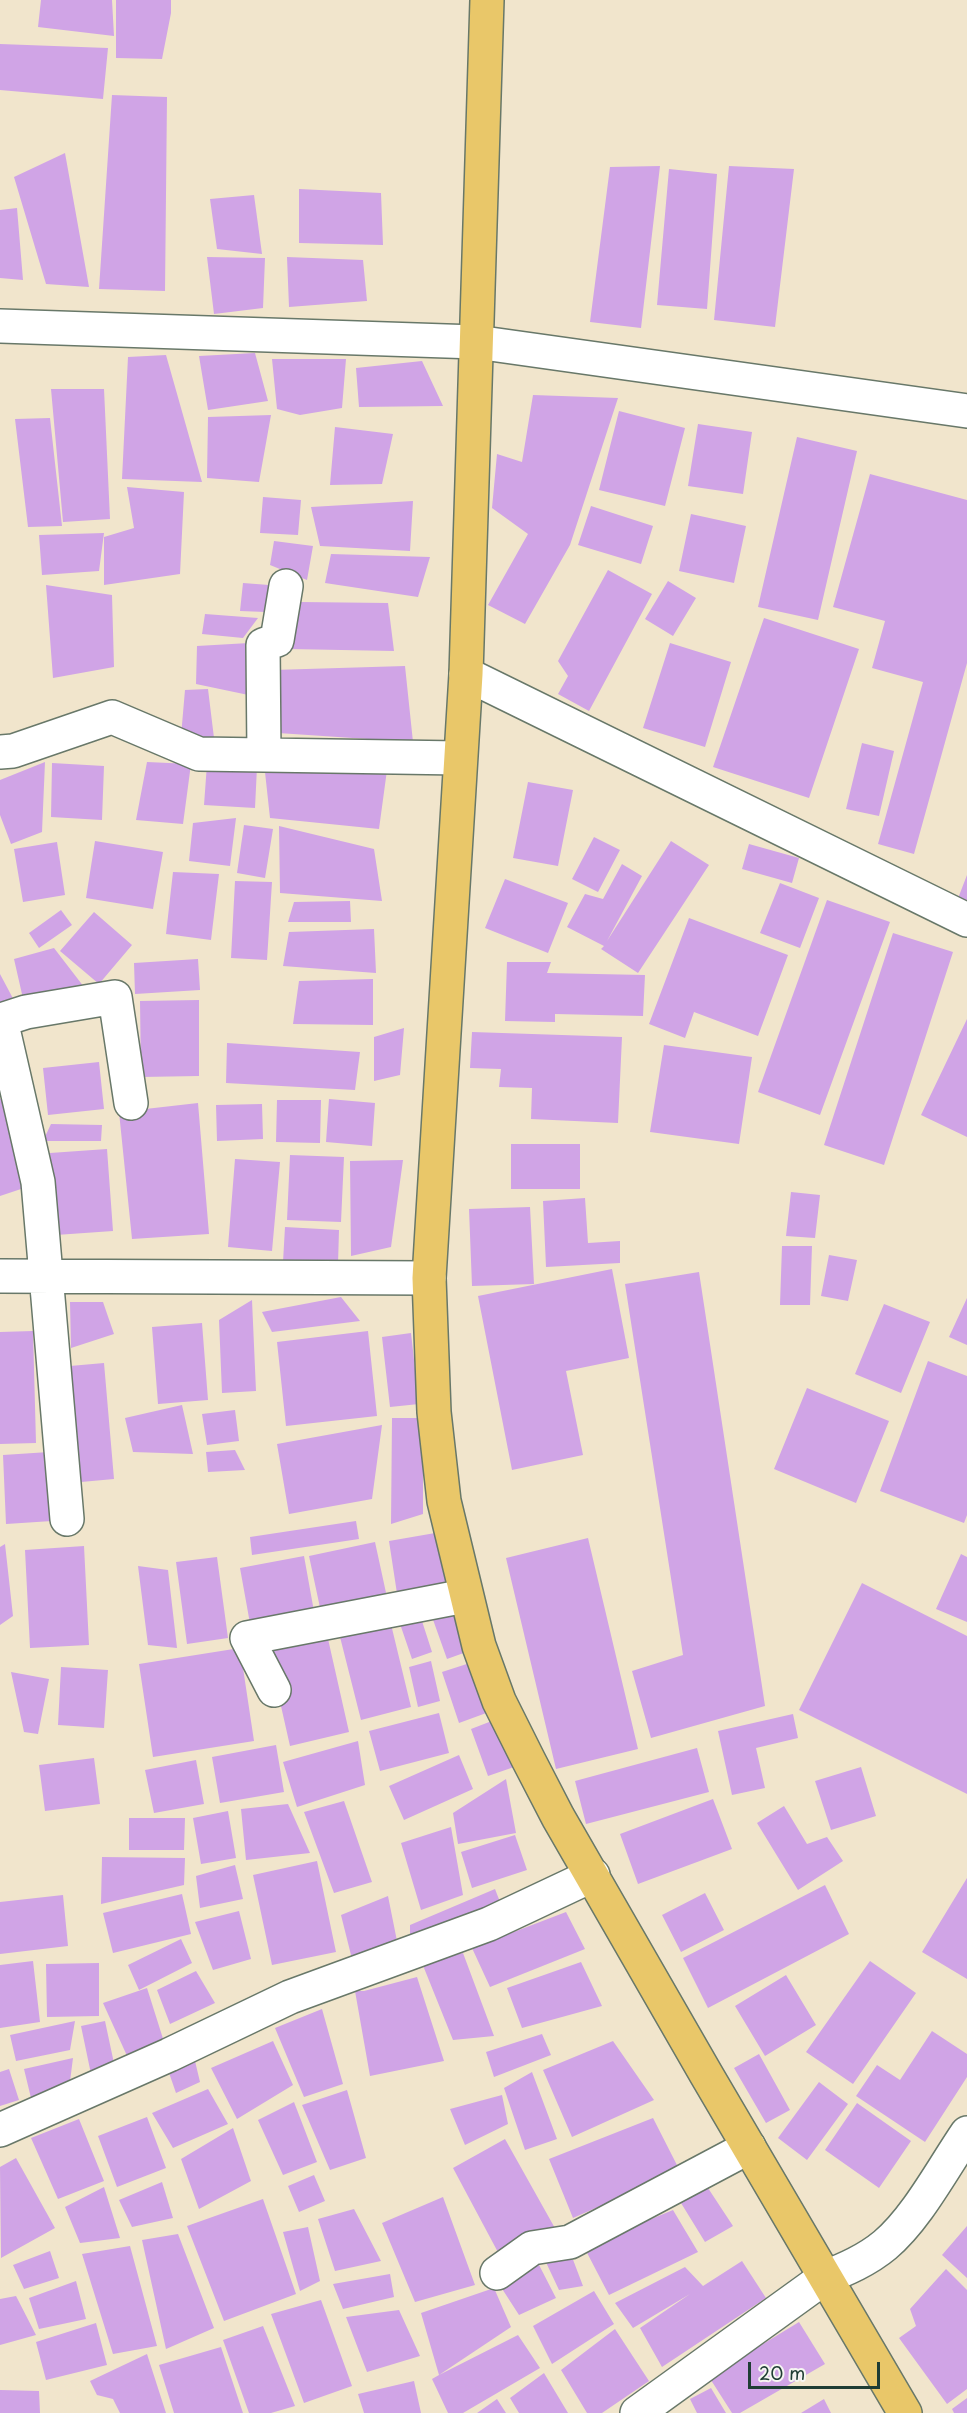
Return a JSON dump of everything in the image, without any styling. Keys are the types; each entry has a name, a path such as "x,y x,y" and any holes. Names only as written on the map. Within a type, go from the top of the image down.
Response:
{"highway":[{"path":"487,0 466,674 429,1278 435,1412 444,1501 465,1596 479,1646 499,1701 558,1817 594,1875 824,2278 905,2413"}],"street":[{"path":"0,326 476,342 967,411"},
{"path":"264,755 263,645 277,640 286,586"},
{"path":"466,674 967,920"},
{"path":"0,752 13,751 112,717 199,754 460,758"},
{"path":"67,1519 48,1277 38,1182 1,1020 26,1012 115,997 131,1103"},
{"path":"0,1276 429,1278"},
{"path":"274,1690 247,1638 465,1596"},
{"path":"0,2130 169,2055 290,1997 489,1924 594,1875"},
{"path":"637,2413 824,2278 852,2266 886,2244 905,2223 967,2133"},
{"path":"497,2273 532,2248 570,2242 749,2147"}],"building":[{"path":"41,0 112,0 114,36 38,27"},
{"path":"116,0 171,0 171,13 162,59 116,58"},
{"path":"0,44 108,48 103,99 0,90"},
{"path":"112,95 167,97 165,291 99,289"},
{"path":"65,153 89,287 46,284 14,177"},
{"path":"660,166 641,328 590,322 610,167"},
{"path":"729,166 794,169 775,327 714,320"},
{"path":"669,169 717,174 707,309 657,305"},
{"path":"299,189 381,193 383,245 299,243"},
{"path":"254,195 262,254 217,249 210,199"},
{"path":"17,208 23,280 0,278 0,210"},
{"path":"207,257 265,258 263,308 214,314"},
{"path":"287,257 363,260 367,301 289,307"},
{"path":"255,353 268,401 208,410 199,356"},
{"path":"166,355 202,482 122,479 128,357"},
{"path":"272,359 346,359 342,408 300,415 277,409"},
{"path":"422,361 443,406 359,407 356,368"},
{"path":"51,389 104,389 110,519 63,522"},
{"path":"533,395 618,398 570,545 525,624 488,605 528,534 492,508 497,454 522,462"},
{"path":"619,411 685,428 665,506 599,490"},
{"path":"271,415 259,482 207,478 208,417"},
{"path":"50,418 62,526 28,527 15,419"},
{"path":"698,424 752,432 743,494 688,486"},
{"path":"335,427 393,434 382,484 330,485"},
{"path":"797,437 857,451 818,620 758,607"},
{"path":"870,474 967,500 967,663 914,854 878,844 923,682 872,668 885,621 833,607"},
{"path":"127,487 184,492 180,574 104,585 104,537 134,528"},
{"path":"263,497 301,500 298,535 260,533"},
{"path":"413,501 410,551 320,546 311,507"},
{"path":"591,506 653,526 641,564 578,545"},
{"path":"691,514 746,526 734,583 679,571"},
{"path":"104,533 99,571 42,575 39,535"},
{"path":"274,541 313,546 307,580 270,565"},
{"path":"331,554 430,557 418,597 325,583"},
{"path":"608,570 652,594 589,711 558,694 568,676 558,661"},
{"path":"668,581 696,598 673,636 645,619"},
{"path":"243,583 269,585 266,612 240,611"},
{"path":"46,585 112,595 114,667 53,678"},
{"path":"300,602 388,603 394,651 289,649"},
{"path":"205,614 258,618 243,638 202,634"},
{"path":"764,618 859,649 809,798 713,767"},
{"path":"249,643 258,697 196,684 197,646"},
{"path":"670,643 731,662 705,747 643,728"},
{"path":"405,666 413,742 278,733 273,670"},
{"path":"208,689 214,738 181,736 185,690"},
{"path":"862,743 894,751 879,816 846,809"},
{"path":"45,762 42,832 11,844 0,815 0,780"},
{"path":"147,762 191,764 183,824 136,820"},
{"path":"52,763 104,766 102,820 51,817"},
{"path":"207,764 257,767 255,808 204,805"},
{"path":"387,770 379,829 270,818 265,772"},
{"path":"528,782 573,790 558,866 513,858"},
{"path":"236,818 230,866 189,861 193,823"},
{"path":"244,825 273,829 265,878 237,873"},
{"path":"279,826 374,849 382,901 280,893"},
{"path":"594,837 620,850 598,892 572,879"},
{"path":"95,841 163,852 153,909 86,898"},
{"path":"671,841 709,865 638,973 601,949 604,946 567,927 585,894 603,899 622,864 642,876 607,941"},
{"path":"57,842 65,895 23,902 14,849"},
{"path":"749,844 799,858 792,883 742,869"},
{"path":"173,872 219,874 211,940 166,934"},
{"path":"967,875 967,905 957,901"},
{"path":"505,879 568,903 548,953 485,928"},
{"path":"235,881 272,882 267,960 231,958"},
{"path":"780,883 819,898 800,948 760,933"},
{"path":"827,900 890,922 820,1115 758,1092"},
{"path":"350,901 351,922 288,922 294,902"},
{"path":"61,910 72,925 39,948 29,933"},
{"path":"94,912 132,945 99,984 60,951"},
{"path":"689,918 788,955 758,1036 694,1012 685,1038 649,1024"},
{"path":"374,929 376,973 283,966 289,932"},
{"path":"893,933 953,952 884,1165 824,1145"},
{"path":"54,948 84,987 24,1003 14,959"},
{"path":"198,959 200,990 135,994 134,963"},
{"path":"507,962 551,962 547,973 645,975 643,1016 555,1014 555,1022 505,1021"},
{"path":"0,974 17,1006 0,1009"},
{"path":"373,979 373,1025 293,1024 299,981"},
{"path":"199,1000 199,1076 141,1077 140,1001"},
{"path":"967,1019 967,1137 921,1115"},
{"path":"404,1028 400,1075 374,1081 374,1037"},
{"path":"472,1032 622,1037 618,1123 531,1119 532,1088 499,1087 501,1069 470,1068"},
{"path":"227,1043 360,1052 355,1090 226,1083"},
{"path":"664,1045 752,1057 739,1144 650,1132"},
{"path":"99,1062 104,1109 48,1115 43,1068"},
{"path":"3,1098 30,1186 0,1196 0,1099"},
{"path":"329,1099 375,1103 372,1146 326,1142"},
{"path":"277,1100 321,1100 320,1143 276,1142"},
{"path":"198,1103 209,1234 132,1239 119,1112"},
{"path":"262,1104 263,1139 217,1141 216,1105"},
{"path":"51,1124 102,1125 101,1141 43,1141"},
{"path":"511,1144 580,1144 580,1189 511,1189"},
{"path":"107,1149 113,1231 56,1235 50,1153"},
{"path":"290,1155 344,1157 341,1222 287,1220"},
{"path":"235,1159 280,1162 272,1251 228,1247"},
{"path":"403,1160 391,1247 351,1256 350,1161"},
{"path":"791,1192 820,1195 815,1238 786,1236"},
{"path":"585,1198 588,1243 620,1241 620,1263 546,1267 543,1201"},
{"path":"530,1207 534,1284 472,1286 469,1209"},
{"path":"285,1227 339,1230 338,1264 283,1262"},
{"path":"782,1246 812,1246 810,1305 780,1305"},
{"path":"829,1255 857,1260 848,1301 821,1296"},
{"path":"612,1269 629,1358 566,1371 583,1455 512,1470 478,1296"},
{"path":"699,1272 765,1706 651,1738 632,1671 683,1655 625,1284"},
{"path":"341,1297 360,1321 272,1332 262,1312"},
{"path":"967,1298 967,1345 949,1337"},
{"path":"252,1300 256,1391 222,1393 219,1320"},
{"path":"70,1302 103,1302 114,1334 71,1348"},
{"path":"884,1304 930,1322 901,1393 855,1374"},
{"path":"202,1323 208,1400 158,1404 152,1327"},
{"path":"33,1331 36,1443 0,1444 0,1332"},
{"path":"368,1331 377,1416 286,1426 277,1342"},
{"path":"411,1333 419,1404 390,1407 382,1337"},
{"path":"928,1361 967,1376 967,1515 964,1523 880,1491"},
{"path":"104,1363 114,1479 81,1482 70,1366"},
{"path":"807,1388 889,1421 856,1503 774,1469"},
{"path":"182,1405 193,1454 133,1452 125,1418"},
{"path":"235,1410 239,1441 207,1445 202,1414"},
{"path":"392,1418 423,1418 423,1514 391,1524"},
{"path":"382,1425 372,1499 289,1514 277,1444"},
{"path":"235,1450 245,1470 208,1472 206,1452"},
{"path":"49,1452 52,1521 6,1524 3,1455"},
{"path":"356,1521 359,1539 252,1555 250,1537"},
{"path":"441,1532 450,1591 398,1600 389,1541"},
{"path":"588,1538 638,1749 556,1769 506,1558"},
{"path":"375,1542 388,1602 322,1617 309,1556"},
{"path":"5,1544 13,1616 0,1625 0,1547"},
{"path":"84,1546 89,1645 30,1648 25,1550"},
{"path":"961,1554 967,1557 967,1622 936,1609"},
{"path":"304,1556 315,1617 251,1629 240,1568"},
{"path":"217,1557 228,1638 187,1644 176,1562"},
{"path":"138,1566 168,1570 177,1648 148,1645"},
{"path":"862,1583 967,1636 967,1794 799,1710"},
{"path":"457,1605 472,1650 447,1659 431,1614"},
{"path":"389,1616 411,1707 361,1720 338,1629"},
{"path":"398,1618 421,1618 432,1652 412,1659"},
{"path":"326,1630 349,1732 290,1746 267,1644"},
{"path":"240,1648 254,1741 153,1757 139,1664"},
{"path":"431,1661 440,1701 418,1707 409,1667"},
{"path":"473,1662 489,1712 459,1723 442,1672"},
{"path":"61,1667 108,1670 104,1728 58,1725"},
{"path":"11,1672 49,1679 38,1734 24,1732"},
{"path":"439,1713 449,1753 380,1771 369,1731"},
{"path":"793,1714 798,1738 756,1748 765,1788 732,1795 718,1731"},
{"path":"497,1719 514,1767 488,1776 471,1729"},
{"path":"358,1741 365,1785 297,1807 283,1762"},
{"path":"276,1745 284,1792 220,1803 212,1757"},
{"path":"697,1748 709,1792 586,1824 575,1781"},
{"path":"459,1755 473,1789 404,1820 389,1786"},
{"path":"94,1758 100,1804 45,1811 39,1765"},
{"path":"196,1760 204,1804 154,1813 145,1770"},
{"path":"861,1767 876,1816 831,1830 815,1781"},
{"path":"506,1779 516,1833 458,1844 453,1813"},
{"path":"713,1799 732,1849 638,1884 620,1834"},
{"path":"344,1801 372,1882 334,1893 304,1812"},
{"path":"288,1804 310,1853 246,1860 241,1809"},
{"path":"784,1806 807,1844 827,1837 843,1861 798,1890 757,1823"},
{"path":"228,1811 236,1858 201,1864 193,1818"},
{"path":"129,1818 185,1818 184,1850 129,1850"},
{"path":"451,1827 463,1895 421,1910 401,1843"},
{"path":"515,1835 527,1870 472,1888 461,1852"},
{"path":"102,1857 185,1858 184,1885 101,1904"},
{"path":"317,1861 336,1952 272,1965 253,1875"},
{"path":"235,1865 243,1899 200,1908 196,1876"},
{"path":"967,1878 967,1979 922,1952"},
{"path":"825,1885 849,1934 708,2008 683,1958"},
{"path":"495,1889 502,1907 410,1945 410,1925"},
{"path":"705,1893 724,1930 681,1952 662,1915"},
{"path":"182,1894 191,1934 113,1953 103,1913"},
{"path":"63,1895 68,1946 0,1954 0,1902"},
{"path":"388,1896 398,1946 352,1959 341,1915"},
{"path":"239,1911 251,1959 213,1970 195,1922"},
{"path":"566,1912 585,1949 490,1987 472,1948"},
{"path":"181,1939 192,1963 139,1990 128,1965"},
{"path":"463,1953 494,2036 453,2040 422,1963"},
{"path":"33,1961 40,2022 0,2028 0,1965"},
{"path":"870,1961 916,1993 853,2084 806,2052"},
{"path":"581,1962 602,2006 522,2028 507,1988"},
{"path":"99,1963 99,2016 47,2017 46,1964"},
{"path":"196,1971 215,2003 170,2024 157,1990"},
{"path":"786,1975 816,2025 765,2056 735,2006"},
{"path":"417,1977 444,2061 370,2076 355,1991 364,1991"},
{"path":"147,1988 165,2045 128,2058 103,2003"},
{"path":"322,2009 343,2084 304,2097 275,2028"},
{"path":"75,2021 70,2050 16,2061 10,2035"},
{"path":"105,2021 115,2068 91,2074 81,2026"},
{"path":"932,2031 967,2054 967,2077 925,2142 856,2096 877,2065 900,2080"},
{"path":"542,2034 551,2055 494,2077 486,2052"},
{"path":"273,2041 293,2085 237,2119 211,2068"},
{"path":"613,2041 654,2100 572,2137 543,2070"},
{"path":"759,2054 790,2110 766,2123 734,2068"},
{"path":"73,2058 69,2089 31,2098 24,2069"},
{"path":"195,2061 200,2082 176,2093 167,2067"},
{"path":"9,2069 19,2100 0,2106 0,2072"},
{"path":"532,2072 557,2139 525,2150 504,2088"},
{"path":"819,2082 848,2104 807,2160 778,2138"},
{"path":"208,2089 228,2124 173,2148 152,2113"},
{"path":"347,2090 366,2158 330,2170 302,2105"},
{"path":"502,2095 508,2124 465,2145 450,2109"},
{"path":"294,2102 317,2162 283,2175 258,2120"},
{"path":"857,2103 911,2141 879,2188 825,2150"},
{"path":"147,2117 166,2168 117,2187 98,2136"},
{"path":"653,2118 680,2171 573,2218 549,2159"},
{"path":"79,2119 104,2181 58,2199 31,2138"},
{"path":"233,2128 251,2181 199,2209 181,2159"},
{"path":"505,2139 556,2230 500,2256 453,2168"},
{"path":"16,2158 55,2228 1,2258 0,2167"},
{"path":"314,2175 325,2201 299,2212 288,2186"},
{"path":"162,2182 173,2218 132,2227 119,2200"},
{"path":"706,2185 733,2226 705,2242 681,2203"},
{"path":"104,2187 120,2238 80,2243 65,2207"},
{"path":"443,2197 475,2285 415,2302 382,2223"},
{"path":"263,2199 296,2294 224,2321 187,2226"},
{"path":"354,2209 381,2261 335,2271 318,2219"},
{"path":"673,2210 698,2252 609,2295 584,2247"},
{"path":"967,2226 967,2278 942,2255"},
{"path":"308,2227 320,2281 300,2291 283,2232"},
{"path":"178,2234 214,2328 166,2349 142,2240"},
{"path":"130,2246 157,2346 113,2354 82,2254"},
{"path":"50,2251 59,2278 24,2289 13,2265"},
{"path":"543,2256 572,2257 583,2286 559,2290"},
{"path":"742,2261 766,2298 662,2367 640,2328 690,2294 633,2328 615,2303 685,2267 703,2286"},
{"path":"538,2263 556,2298 519,2315 499,2284"},
{"path":"946,2269 967,2290 967,2389 947,2404 899,2338 916,2326 910,2309"},
{"path":"390,2274 394,2297 343,2309 333,2284"},
{"path":"76,2281 86,2319 39,2329 29,2298"},
{"path":"494,2288 511,2327 439,2375 421,2313"},
{"path":"594,2291 614,2324 552,2364 533,2326"},
{"path":"16,2296 36,2335 0,2345 0,2299"},
{"path":"321,2300 352,2386 304,2403 271,2314"},
{"path":"399,2310 420,2356 367,2372 346,2317"},
{"path":"799,2322 825,2364 740,2413 732,2413 709,2377"},
{"path":"96,2323 107,2365 46,2380 36,2342"},
{"path":"263,2326 295,2406 271,2413 249,2413 223,2340"},
{"path":"615,2329 649,2381 602,2413 587,2413 561,2370"},
{"path":"518,2335 540,2368 463,2413 448,2413 432,2379"},
{"path":"221,2347 243,2413 174,2413 159,2365"},
{"path":"147,2354 166,2413 120,2413 113,2399 97,2395 90,2381"},
{"path":"544,2373 568,2413 519,2413 510,2398"},
{"path":"414,2381 421,2413 364,2413 358,2394"},
{"path":"711,2388 726,2413 697,2413 690,2399"},
{"path":"0,2390 39,2391 40,2413 0,2413"},
{"path":"967,2398 967,2413 954,2413 952,2409"},
{"path":"497,2399 506,2413 477,2413"},
{"path":"824,2399 831,2413 801,2413"}]}
